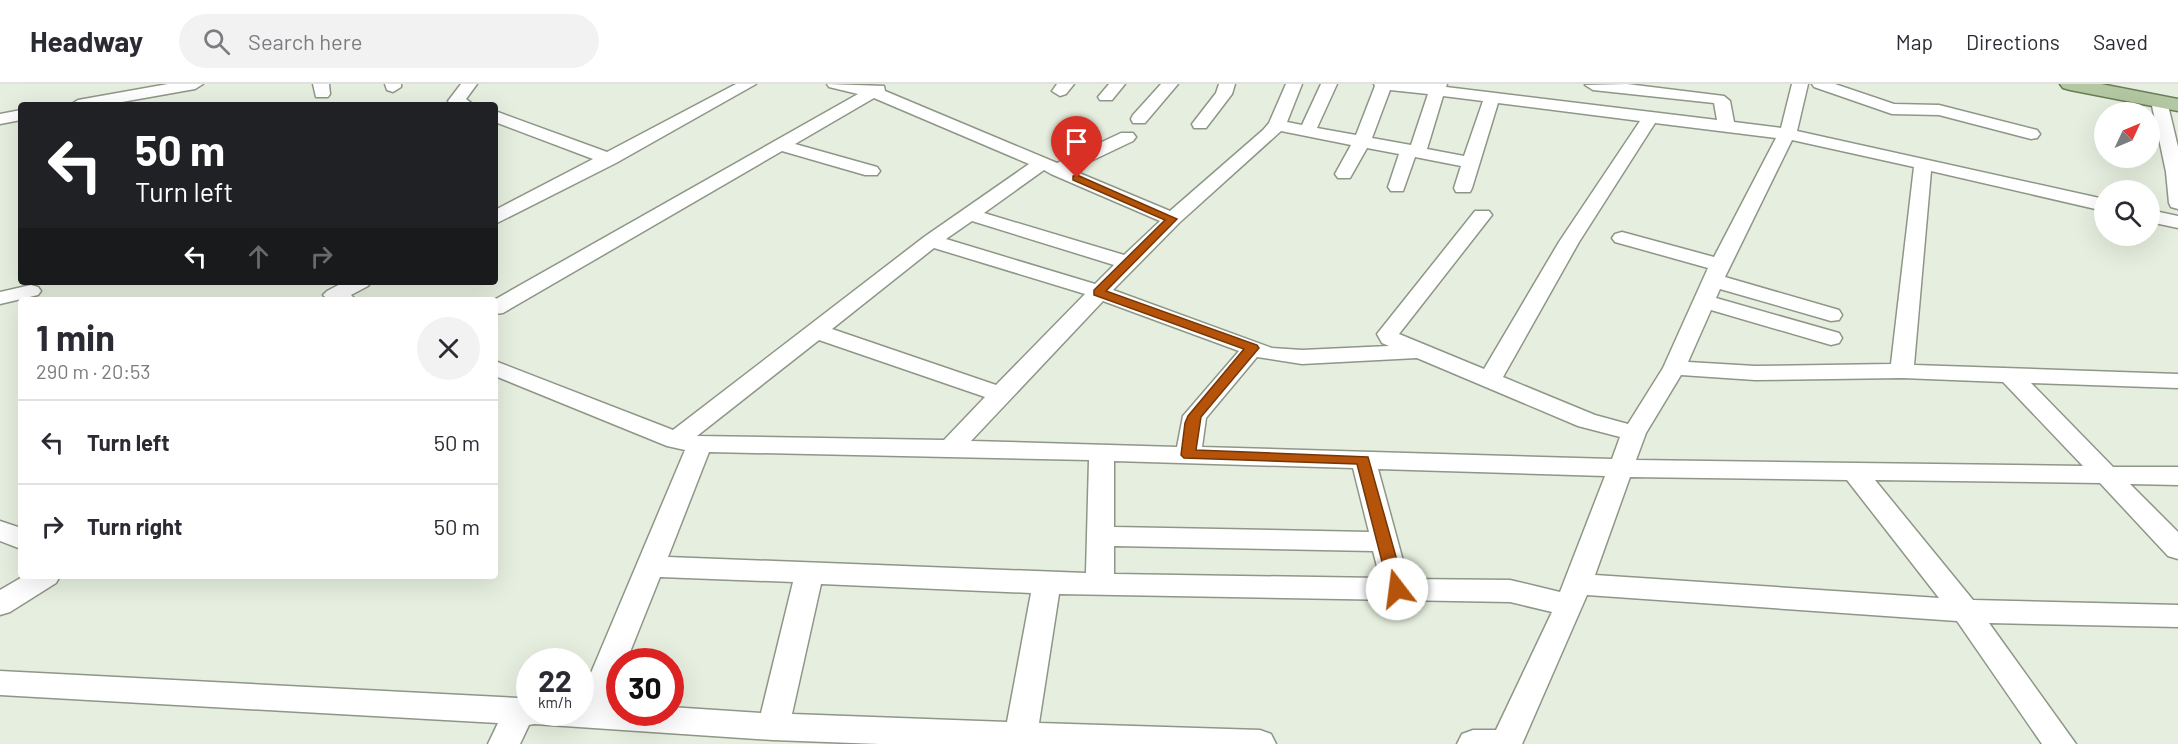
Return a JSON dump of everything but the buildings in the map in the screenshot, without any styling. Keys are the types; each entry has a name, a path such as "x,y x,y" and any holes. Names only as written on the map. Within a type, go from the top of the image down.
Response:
{"main road":[{"path":"2070,84 2168,103"}],"street":[{"path":"458,102 456,101 469,84"},
{"path":"498,216 748,84"},
{"path":"835,84 881,88 1172,219"},
{"path":"1139,119 1170,84"},
{"path":"1200,124 1224,94 1227,84"},
{"path":"951,448 1098,292 1172,219 1269,134 1277,125 1294,84"},
{"path":"1306,131 1329,84"},
{"path":"1344,174 1362,141 1383,84 1438,87 1492,97 1787,134 2094,203"},
{"path":"1599,111 1592,84 1718,99 1722,101 1726,127"},
{"path":"1506,744 1573,595 1634,433 1674,368 1712,282 1787,134 1800,84"},
{"path":"1820,84 1892,109 1939,110 2031,135"},
{"path":"1397,187 1438,87"},
{"path":"96,99 142,99 200,88"},
{"path":"498,306 881,88"},
{"path":"1463,188 1492,97"},
{"path":"2168,103 2178,203"},
{"path":"0,119 18,116"},
{"path":"498,117 610,159"},
{"path":"1490,379 1569,242 1650,118"},
{"path":"1277,125 1471,163"},
{"path":"594,704 651,566 688,442 815,331 969,214 1050,166 1127,137"},
{"path":"782,145 871,171"},
{"path":"1902,371 1923,164"},
{"path":"969,214 1128,263"},
{"path":"1482,215 1388,334 1397,343 1490,379 1587,421 1634,433"},
{"path":"2160,218 2178,222"},
{"path":"1622,238 1831,338"},
{"path":"931,241 1098,292 1252,348 1285,357 1418,351"},
{"path":"1712,282 1831,315"},
{"path":"338,297 334,295 355,285"},
{"path":"0,298 31,291"},
{"path":"815,331 1001,395"},
{"path":"1189,455 1192,423 1195,416 1252,348"},
{"path":"1674,368 1755,373 1902,371 2178,381"},
{"path":"498,369 688,442 1621,468 2178,476"},
{"path":"2010,375 2178,549"},
{"path":"1100,584 1102,453"},
{"path":"1363,460 1397,589"},
{"path":"1854,471 1965,611 2060,744"},
{"path":"0,530 18,538"},
{"path":"1101,536 1384,542"},
{"path":"651,566 1047,583 1510,591 1534,595 1965,611 2178,616"},
{"path":"773,727 810,572"},
{"path":"0,603 41,579"},
{"path":"1021,735 1047,583"},
{"path":"0,683 516,711"},
{"path":"594,716 773,727 1260,744"},
{"path":"504,744 518,726"},
{"path":"1473,744 1498,744"}],"route":[{"path":"1077,178 1172,219 1098,292 1252,348 1195,416 1192,423 1189,455 1363,460 1397,589"}]}
